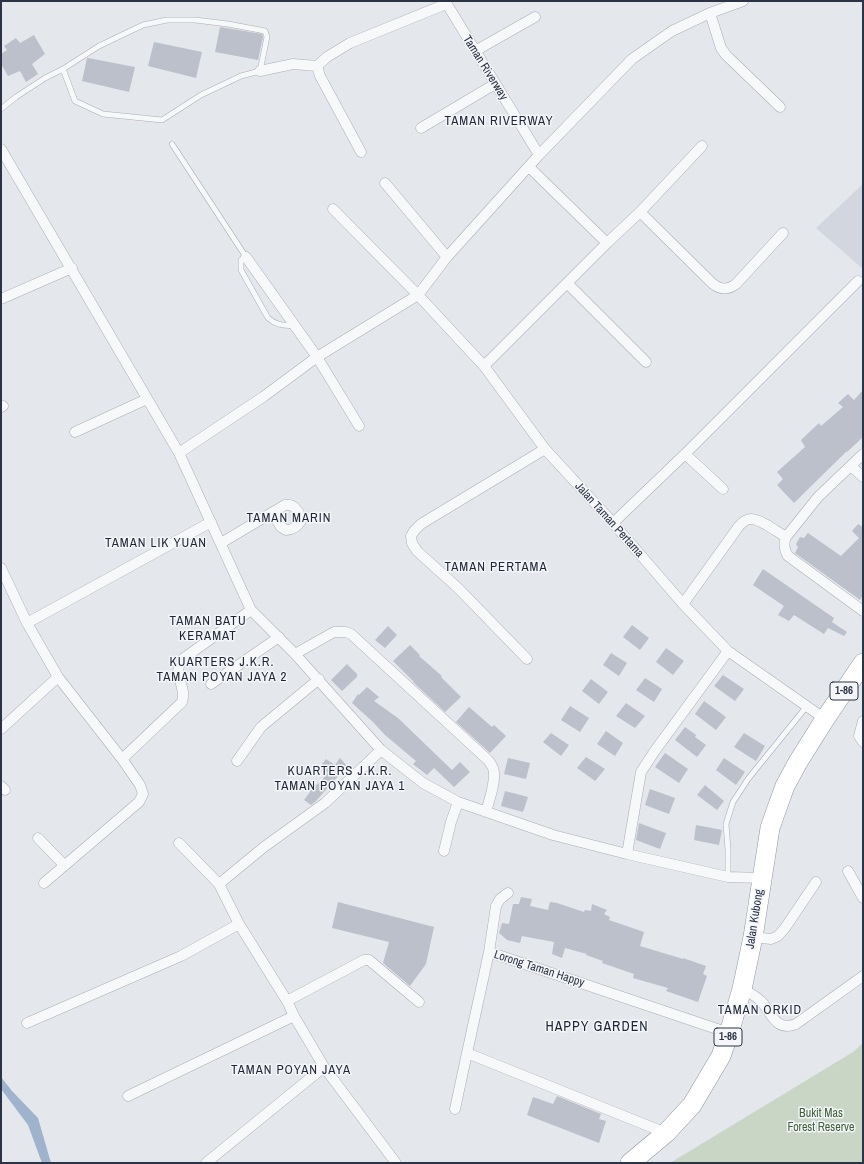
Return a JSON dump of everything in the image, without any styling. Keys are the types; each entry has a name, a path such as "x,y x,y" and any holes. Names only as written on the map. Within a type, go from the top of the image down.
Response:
{"highway":[{"name":"Jalan Kubong","path":"630,1163 666,1133 692,1105 721,1056 742,989 753,937 770,828 785,786 825,719 863,663"}],"street":[{"path":"179,453 263,398 318,357 418,295 447,257 539,155 632,59 672,31 729,3 742,1"},
{"path":"260,71 293,64 317,66 327,56 350,43 446,2"},
{"name":"Taman Riverway","path":"446,2 539,155"},
{"path":"710,13 721,48 726,55 780,107"},
{"path":"475,51 535,17"},
{"path":"317,66 320,76 361,152"},
{"path":"421,128 495,84"},
{"path":"484,366 606,243 640,212 702,146"},
{"path":"1,149 143,401 179,453 251,610 319,679 382,750 423,783 458,802 553,835 627,854 728,877 762,878"},
{"path":"529,167 606,243"},
{"path":"385,183 447,257"},
{"name":"Jalan Taman Pertama","path":"333,209 418,295 484,366 545,449 613,523 683,604 728,651 825,719"},
{"path":"640,212 712,284 718,288 724,289 731,288 736,284 783,233"},
{"path":"246,256 318,357 360,426"},
{"path":"1,299 68,270"},
{"path":"613,523 685,454 858,281"},
{"path":"567,283 646,362"},
{"path":"75,432 143,401"},
{"path":"527,659 458,588 417,551 410,536 421,524 545,449"},
{"path":"685,454 723,489"},
{"path":"863,454 818,497 786,537 784,543 784,550 788,556 863,611"},
{"path":"851,466 863,477"},
{"path":"221,544 272,513"},
{"path":"683,604 744,520 751,518 757,520 786,537"},
{"path":"27,623 211,522"},
{"path":"1,568 27,623 58,677 122,759 140,785 143,794 138,802 44,883"},
{"path":"122,759 182,702 184,692 178,673 180,662 251,610"},
{"path":"295,654 334,632 346,632 352,634 493,767 495,775 494,782 486,812"},
{"path":"211,684 279,637"},
{"path":"627,854 641,772 728,651"},
{"path":"1,729 58,677"},
{"path":"237,762 261,727 319,679"},
{"path":"863,721 859,736 863,742"},
{"path":"219,884 264,847 325,804 382,750"},
{"path":"444,851 451,822 458,802"},
{"path":"38,838 64,865"},
{"path":"179,843 219,884 239,924 324,1067 396,1163"},
{"path":"848,871 863,898"},
{"path":"753,937 770,939 778,936 816,882"},
{"path":"489,952 496,906 500,899 508,892"},
{"path":"27,1023 181,956 239,924"},
{"name":"Lorong Taman Happy","path":"455,1109 489,952 729,1033"},
{"path":"286,1001 366,959 420,1002"},
{"path":"742,989 761,1001 774,1020 779,1024 790,1026 796,1024 863,976"},
{"path":"128,1096 294,1016"},
{"path":"467,1053 666,1133"},
{"path":"206,1163 324,1067"}],"lane":[{"path":"1,109 39,82 63,69 98,46 143,25 167,20 195,20 265,31 267,37 260,71 241,76 201,95 162,120 103,114 75,101 63,69"},
{"path":"172,144 246,256 242,260 241,270 268,318 279,325 296,326"},
{"path":"728,877 726,824 733,802 748,779 807,706"}],"shaded area":[{"path":"863,184 863,269 816,228"}],"green space":[{"name":"Bukit Mas Forest Reserve","path":"863,1043 863,1163 670,1163 853,1052"}],"water":[{"path":"1,1077 12,1091 38,1118 51,1163 42,1163 28,1125 1,1089"}],"building":[{"path":"220,27 262,34 263,37 258,60 215,52"},
{"path":"34,35 45,54 32,64 38,74 26,82 20,71 8,76 1,64 1,54 7,50 4,46 16,38 20,43"},
{"path":"154,42 202,52 196,78 148,66"},
{"path":"87,58 135,67 129,92 82,81"},
{"path":"863,390 863,437 794,503 777,485 783,479 777,472 805,447 801,440 819,423 821,426 843,407 838,403 848,394 854,400"},
{"path":"858,524 863,527 863,595 860,600 795,553 798,547 796,544 800,537 804,538 808,533 841,556 859,538 852,531"},
{"path":"763,569 834,618 832,622 847,632 844,636 828,628 824,634 794,615 789,621 778,615 784,606 753,585"},
{"path":"632,625 649,638 640,650 623,637"},
{"path":"388,626 397,635 385,648 375,640"},
{"path":"410,645 420,655 419,656 442,676 441,677 461,697 445,712 393,661"},
{"path":"666,648 684,661 673,675 656,662"},
{"path":"611,653 627,663 619,676 603,665"},
{"path":"347,664 357,674 357,677 342,691 331,680"},
{"path":"723,675 744,689 735,701 714,686"},
{"path":"645,678 662,689 654,702 636,690"},
{"path":"591,679 608,692 599,704 582,691"},
{"path":"367,687 379,697 374,701 398,718 452,770 460,762 470,772 454,787 434,768 427,775 413,764 416,761 385,735 352,703 358,694 359,695"},
{"path":"704,701 726,717 716,730 695,714"},
{"path":"626,703 645,716 635,728 616,716"},
{"path":"570,706 589,718 580,732 561,720"},
{"path":"469,707 492,727 494,725 506,736 490,753 456,722"},
{"path":"685,727 706,745 697,757 675,740"},
{"path":"606,731 623,743 615,756 597,744"},
{"path":"551,733 569,745 561,756 543,742"},
{"path":"744,733 765,746 756,761 734,747"},
{"path":"665,753 688,769 679,783 655,767"},
{"path":"586,757 605,769 595,781 577,768"},
{"path":"340,758 347,766 311,805 304,800 310,792 301,786 308,779 317,785 328,773 320,767 326,759 335,765"},
{"path":"508,758 530,763 526,779 504,774"},
{"path":"724,758 745,772 736,785 716,770"},
{"path":"705,785 724,801 717,810 697,795"},
{"path":"650,789 675,798 669,814 645,805"},
{"path":"505,791 528,797 523,812 501,806"},
{"path":"639,823 666,833 660,849 636,840"},
{"path":"696,825 722,830 719,845 694,840"},
{"path":"521,897 532,899 530,906 548,910 550,902 584,912 585,910 591,911 592,904 607,910 604,914 610,917 609,920 644,932 640,946 706,966 703,974 707,976 698,1002 666,991 668,988 633,978 634,974 602,963 603,961 586,955 587,954 565,948 562,958 552,954 554,942 522,936 520,943 507,940 499,933 502,923 509,924 513,904 519,904"},
{"path":"338,902 434,927 426,964 410,986 383,963 389,942 332,928"},
{"path":"557,1096 601,1114 599,1119 606,1121 599,1143 527,1115 533,1097 553,1104"}],"district":[{"name":"TAMAN RIVERWAY","path":"499,122"},
{"name":"TAMAN MARIN","path":"289,519"},
{"name":"TAMAN LIK YUAN","path":"156,544"},
{"name":"TAMAN PERTAMA","path":"496,568"},
{"name":"TAMAN BATU KERAMAT","path":"208,630"},
{"name":"KUARTERS J.K.R. TAMAN POYAN JAYA 2","path":"222,670"},
{"name":"KUARTERS J.K.R. TAMAN POYAN JAYA 1","path":"340,780"},
{"name":"TAMAN ORKID","path":"760,1011"},
{"name":"HAPPY GARDEN","path":"597,1027"},
{"name":"TAMAN POYAN JAYA","path":"291,1071"}]}
